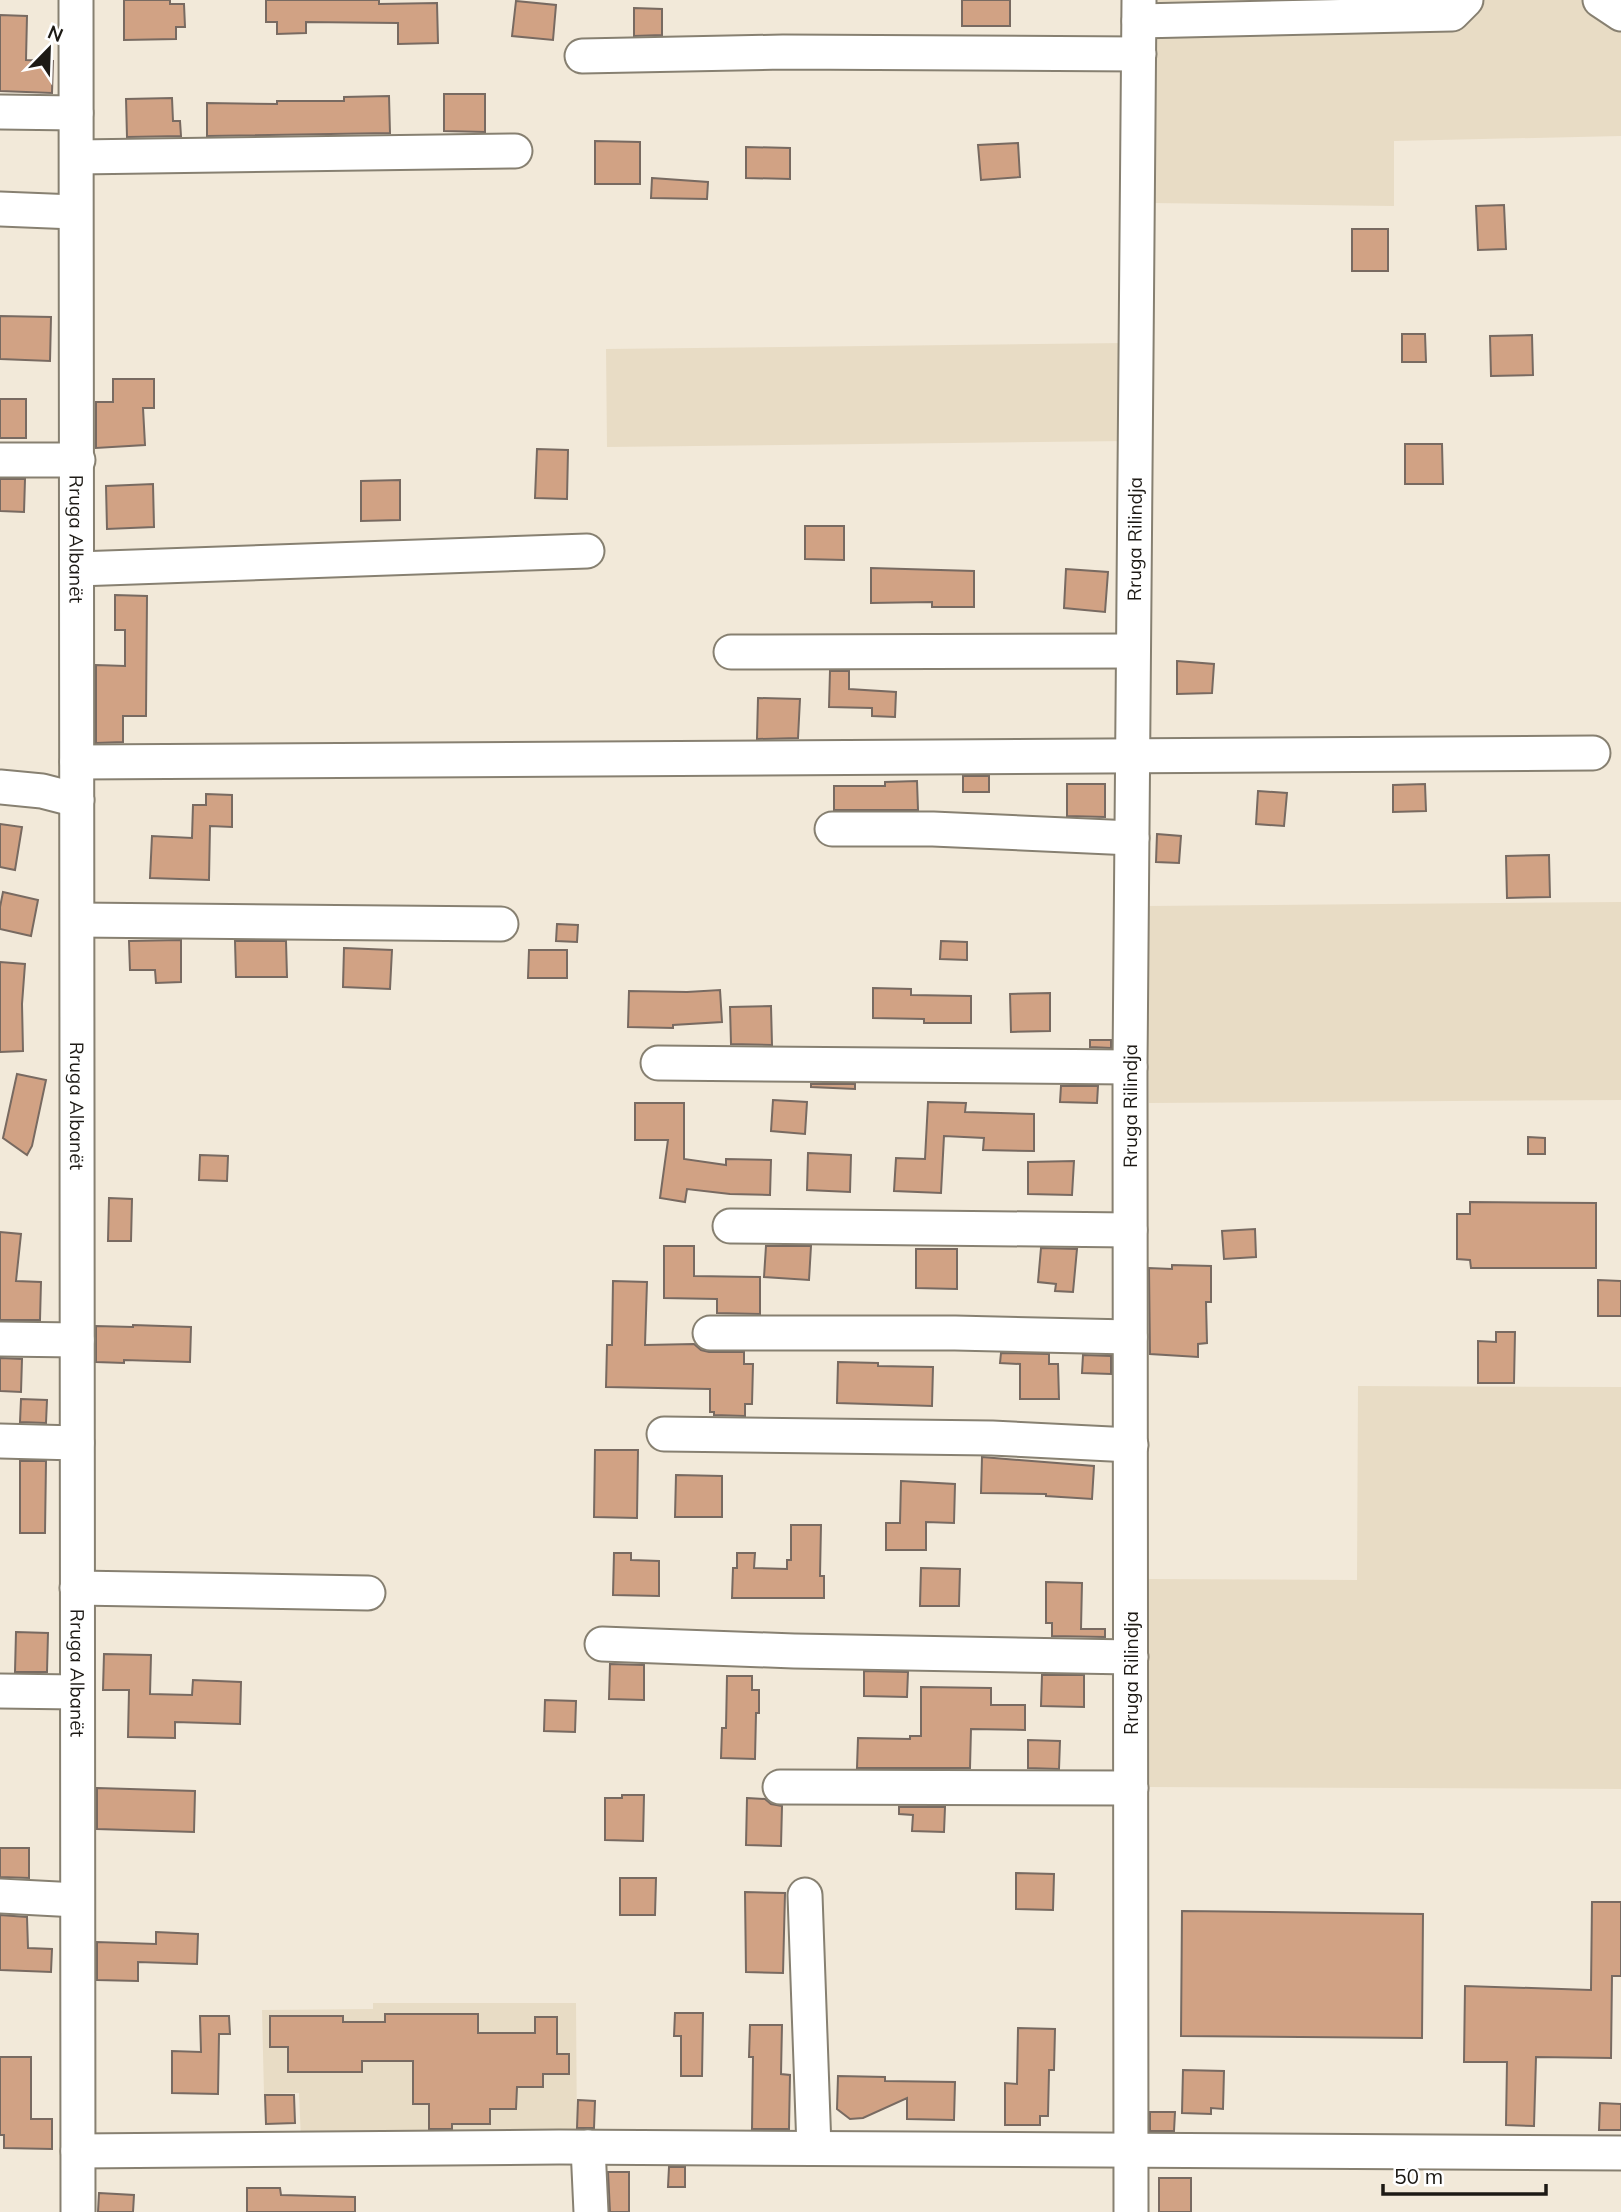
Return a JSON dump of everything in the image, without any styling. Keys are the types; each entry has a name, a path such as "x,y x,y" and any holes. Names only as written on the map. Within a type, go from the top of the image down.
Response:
{"street":[{"name":"Rruga Albanët","path":"76,0 78,2212"},
{"path":"1139,10 1452,14 1466,0"},
{"path":"1600,0 1621,14"},
{"name":"Rruga Rilindja","path":"1130,2212 1130,1067 1139,10"},
{"path":"582,56 783,52 1139,54"},
{"path":"0,112 76,113"},
{"path":"77,158 515,151"},
{"path":"0,209 75,212"},
{"path":"0,460 78,460"},
{"path":"78,569 587,551"},
{"path":"731,652 1132,652"},
{"path":"77,762 1593,753"},
{"path":"0,788 42,791 77,800"},
{"path":"832,829 933,829 1132,838"},
{"path":"78,920 501,925"},
{"path":"658,1063 1130,1067"},
{"path":"730,1226 1130,1230"},
{"path":"710,1334 955,1333 1130,1337"},
{"path":"0,1339 77,1340"},
{"path":"664,1434 992,1438 1131,1445"},
{"path":"0,1441 77,1443"},
{"path":"77,1588 368,1593"},
{"path":"602,1644 794,1651 1131,1657"},
{"path":"0,1691 77,1692"},
{"path":"780,1787 1131,1788"},
{"path":"805,1895 814,2148"},
{"path":"0,1896 77,1900"},
{"path":"78,2151 588,2147 1621,2153"},
{"path":"588,2147 591,2212"}],"shaded area":[{"path":"1149,0 1621,0 1621,136 1394,141 1394,206 1151,203"},
{"path":"1126,343 1128,441 607,447 606,349"},
{"path":"1621,902 1621,1100 1149,1103 1147,906"},
{"path":"1358,1386 1621,1387 1621,1789 1148,1787 1148,1579 1357,1580"},
{"path":"373,2003 576,2003 577,2139 301,2140 299,2093 264,2094 262,2010 373,2009"}],"building":[{"path":"124,0 170,0 170,4 184,4 185,27 176,27 176,39 124,40"},
{"path":"266,0 437,3 438,43 398,44 398,23 306,22 306,33 277,34 277,22 266,22"},
{"path":"962,0 1010,0 1010,26 962,26"},
{"path":"516,1 556,5 553,40 512,36"},
{"path":"634,8 662,9 662,35 634,36"},
{"path":"0,15 27,16 26,60 53,61 52,93 0,91"},
{"path":"444,94 485,94 485,132 444,131"},
{"path":"389,96 390,133 207,136 207,103 277,104 277,101 344,101 344,97"},
{"path":"172,98 173,121 180,121 181,136 127,137 126,99"},
{"path":"595,141 640,142 640,184 595,184"},
{"path":"1018,143 1020,177 981,180 978,145"},
{"path":"746,147 790,148 790,179 746,178"},
{"path":"652,178 708,182 707,199 651,198"},
{"path":"1504,205 1506,249 1478,250 1476,206"},
{"path":"1352,229 1388,229 1388,271 1352,271"},
{"path":"0,316 51,317 50,361 0,359"},
{"path":"1402,334 1425,334 1426,362 1402,362"},
{"path":"1532,335 1533,375 1491,376 1490,336"},
{"path":"113,379 154,379 154,408 143,408 145,445 96,448 96,402 113,402"},
{"path":"0,399 26,399 26,438 0,438"},
{"path":"1405,444 1442,444 1443,484 1405,484"},
{"path":"537,449 568,450 567,499 535,498"},
{"path":"0,479 25,479 24,512 0,511"},
{"path":"400,480 400,520 361,521 361,481"},
{"path":"153,484 154,527 107,529 106,486"},
{"path":"805,526 844,526 844,560 805,559"},
{"path":"871,568 974,571 974,607 932,607 932,602 871,603"},
{"path":"1066,569 1108,572 1105,612 1064,608"},
{"path":"115,595 147,596 146,716 123,716 123,742 96,743 96,665 125,666 125,630 115,630"},
{"path":"1177,661 1214,664 1212,693 1177,694"},
{"path":"830,671 849,671 849,689 896,692 895,717 872,716 872,708 829,707"},
{"path":"758,698 800,699 798,738 757,739"},
{"path":"963,776 989,776 989,792 963,792"},
{"path":"917,781 918,810 834,810 834,786 885,786 885,782"},
{"path":"1067,784 1105,784 1105,817 1067,816"},
{"path":"1425,784 1426,811 1393,812 1393,785"},
{"path":"1258,791 1287,793 1284,826 1256,824"},
{"path":"206,794 232,795 232,827 210,826 209,880 150,878 152,836 192,838 193,805 206,805"},
{"path":"0,824 22,827 15,870 0,867"},
{"path":"1157,834 1181,836 1179,863 1156,862"},
{"path":"1549,855 1550,897 1507,898 1506,856"},
{"path":"3,892 38,900 31,936 0,929"},
{"path":"557,924 578,925 577,942 556,941"},
{"path":"181,940 181,982 156,983 155,970 130,970 129,941"},
{"path":"235,941 286,941 287,977 236,977"},
{"path":"941,941 967,942 967,960 940,959"},
{"path":"344,948 392,950 390,989 343,987"},
{"path":"529,950 567,950 567,978 528,978"},
{"path":"0,962 25,964 23,1051 0,1052"},
{"path":"873,988 911,989 911,995 971,996 971,1023 924,1023 924,1019 873,1018"},
{"path":"720,990 722,1022 673,1025 673,1028 628,1027 629,991"},
{"path":"1050,993 1050,1031 1011,1032 1010,994"},
{"path":"771,1006 772,1045 731,1044 730,1007"},
{"path":"1090,1040 1111,1040 1111,1048 1090,1047"},
{"path":"17,1074 46,1080 32,1146 27,1155 3,1138"},
{"path":"811,1084 855,1084 855,1089 811,1087"},
{"path":"1061,1086 1098,1086 1097,1103 1060,1102"},
{"path":"773,1100 807,1102 805,1134 771,1131"},
{"path":"928,1102 966,1103 965,1112 1034,1114 1034,1151 983,1150 984,1138 944,1136 941,1193 894,1191 896,1158 925,1159"},
{"path":"635,1103 684,1103 684,1159 726,1165 726,1159 771,1160 770,1195 687,1189 685,1202 660,1198 668,1140 635,1140"},
{"path":"1528,1137 1545,1138 1545,1154 1528,1154"},
{"path":"808,1153 851,1155 850,1192 807,1190"},
{"path":"200,1155 228,1156 227,1181 199,1180"},
{"path":"1074,1161 1072,1195 1028,1194 1028,1162"},
{"path":"109,1198 132,1199 131,1241 108,1241"},
{"path":"1470,1202 1596,1203 1596,1268 1471,1268 1470,1260 1457,1259 1457,1214 1470,1214"},
{"path":"1255,1229 1256,1257 1224,1259 1222,1231"},
{"path":"0,1232 21,1234 16,1281 41,1282 40,1320 0,1320"},
{"path":"664,1246 694,1246 694,1276 760,1277 760,1314 717,1313 717,1299 664,1298"},
{"path":"766,1246 811,1246 809,1280 764,1277"},
{"path":"1041,1248 1077,1249 1073,1292 1055,1291 1056,1284 1038,1282"},
{"path":"916,1249 957,1249 957,1289 916,1288"},
{"path":"1172,1265 1211,1266 1211,1302 1206,1302 1207,1343 1198,1344 1198,1357 1150,1354 1149,1268 1172,1269"},
{"path":"1598,1280 1621,1281 1621,1316 1598,1316"},
{"path":"613,1281 647,1282 645,1345 694,1344 709,1352 744,1352 744,1364 753,1364 752,1404 745,1404 745,1416 714,1415 714,1412 710,1412 710,1389 606,1387 607,1345 612,1345"},
{"path":"96,1326 191,1327 190,1362 96,1362"},
{"path":"1496,1332 1515,1332 1514,1383 1478,1383 1478,1341 1496,1342"},
{"path":"1001,1353 1049,1354 1049,1364 1058,1364 1059,1399 1020,1399 1020,1364 1000,1363"},
{"path":"1083,1355 1111,1356 1111,1374 1082,1373"},
{"path":"0,1358 22,1359 21,1392 0,1391"},
{"path":"838,1362 933,1367 932,1406 837,1403"},
{"path":"21,1399 47,1400 46,1423 20,1422"},
{"path":"595,1450 638,1450 637,1518 594,1517"},
{"path":"982,1457 1094,1466 1092,1499 1046,1494 981,1493"},
{"path":"20,1461 46,1461 45,1533 20,1533"},
{"path":"676,1475 722,1476 722,1517 675,1517"},
{"path":"901,1481 955,1484 954,1523 926,1522 926,1550 886,1550 886,1523 900,1523"},
{"path":"791,1525 821,1525 820,1576 824,1576 824,1598 732,1598 733,1568 737,1568 737,1553 755,1553 754,1568 787,1569 787,1560 791,1560"},
{"path":"614,1553 631,1553 631,1560 659,1561 659,1596 613,1595"},
{"path":"921,1568 960,1569 959,1606 920,1606"},
{"path":"1046,1582 1082,1583 1081,1629 1105,1629 1105,1637 1052,1636 1052,1623 1046,1623"},
{"path":"16,1632 48,1633 47,1672 15,1672"},
{"path":"104,1654 151,1655 150,1694 192,1695 193,1680 241,1682 240,1724 175,1722 175,1738 128,1737 129,1690 103,1690"},
{"path":"610,1664 644,1665 644,1700 609,1699"},
{"path":"864,1671 908,1672 907,1697 864,1696"},
{"path":"1042,1675 1084,1675 1084,1707 1041,1706"},
{"path":"727,1676 752,1676 752,1690 759,1690 755,1759 721,1758 722,1728 726,1728"},
{"path":"921,1687 991,1688 991,1705 1025,1705 1025,1730 971,1729 970,1768 857,1768 858,1738 910,1739 910,1736 921,1736"},
{"path":"545,1700 576,1701 575,1732 544,1731"},
{"path":"1028,1740 1060,1741 1059,1769 1028,1768"},
{"path":"97,1788 195,1791 194,1832 97,1829"},
{"path":"622,1795 644,1795 643,1841 605,1840 605,1798 622,1798"},
{"path":"747,1798 765,1799 771,1804 782,1806 781,1846 746,1845"},
{"path":"899,1807 945,1807 944,1832 912,1831 913,1815 899,1814"},
{"path":"0,1848 29,1848 29,1878 0,1877"},
{"path":"1016,1873 1054,1874 1053,1910 1016,1909"},
{"path":"620,1878 656,1878 655,1915 620,1915"},
{"path":"745,1892 785,1893 783,1973 746,1972"},
{"path":"1592,1902 1621,1902 1621,1976 1612,1976 1611,2058 1536,2057 1534,2126 1506,2125 1507,2062 1464,2062 1465,1986 1591,1990"},
{"path":"1182,1911 1423,1914 1422,2038 1181,2036"},
{"path":"0,1915 27,1917 28,1948 52,1949 51,1972 0,1970"},
{"path":"156,1932 198,1934 197,1964 138,1962 138,1981 97,1980 97,1942 156,1944"},
{"path":"675,2013 703,2013 702,2076 681,2076 681,2036 674,2036"},
{"path":"385,2014 478,2014 478,2033 535,2033 535,2017 557,2017 557,2054 569,2054 569,2074 543,2074 543,2087 517,2087 516,2109 490,2109 490,2124 452,2124 452,2129 429,2129 429,2104 413,2104 413,2061 362,2061 362,2072 288,2072 288,2047 270,2047 270,2016 343,2016 343,2022 385,2022"},
{"path":"200,2016 229,2016 230,2034 219,2034 218,2094 172,2093 172,2051 201,2052"},
{"path":"750,2025 782,2025 781,2074 790,2075 789,2129 752,2129 753,2057 749,2057"},
{"path":"1018,2028 1055,2029 1054,2070 1049,2070 1048,2116 1040,2116 1040,2125 1005,2125 1005,2083 1017,2084"},
{"path":"0,2057 31,2057 31,2119 52,2119 52,2149 4,2148 4,2135 0,2135"},
{"path":"1183,2070 1224,2071 1223,2109 1211,2108 1211,2114 1182,2113"},
{"path":"838,2076 885,2077 885,2081 955,2082 954,2120 907,2119 907,2098 863,2118 850,2119 837,2109"},
{"path":"265,2095 294,2095 295,2123 266,2124"},
{"path":"578,2100 595,2101 594,2128 577,2128"},
{"path":"1600,2103 1621,2104 1621,2130 1599,2130"},
{"path":"1150,2112 1175,2112 1174,2131 1150,2131"},
{"path":"669,2167 685,2167 685,2187 668,2187"},
{"path":"608,2172 629,2172 629,2212 610,2212"},
{"path":"1159,2178 1191,2178 1191,2212 1159,2212"},
{"path":"247,2188 280,2188 281,2195 355,2197 355,2212 247,2212"},
{"path":"99,2193 134,2195 133,2212 98,2212"}]}
